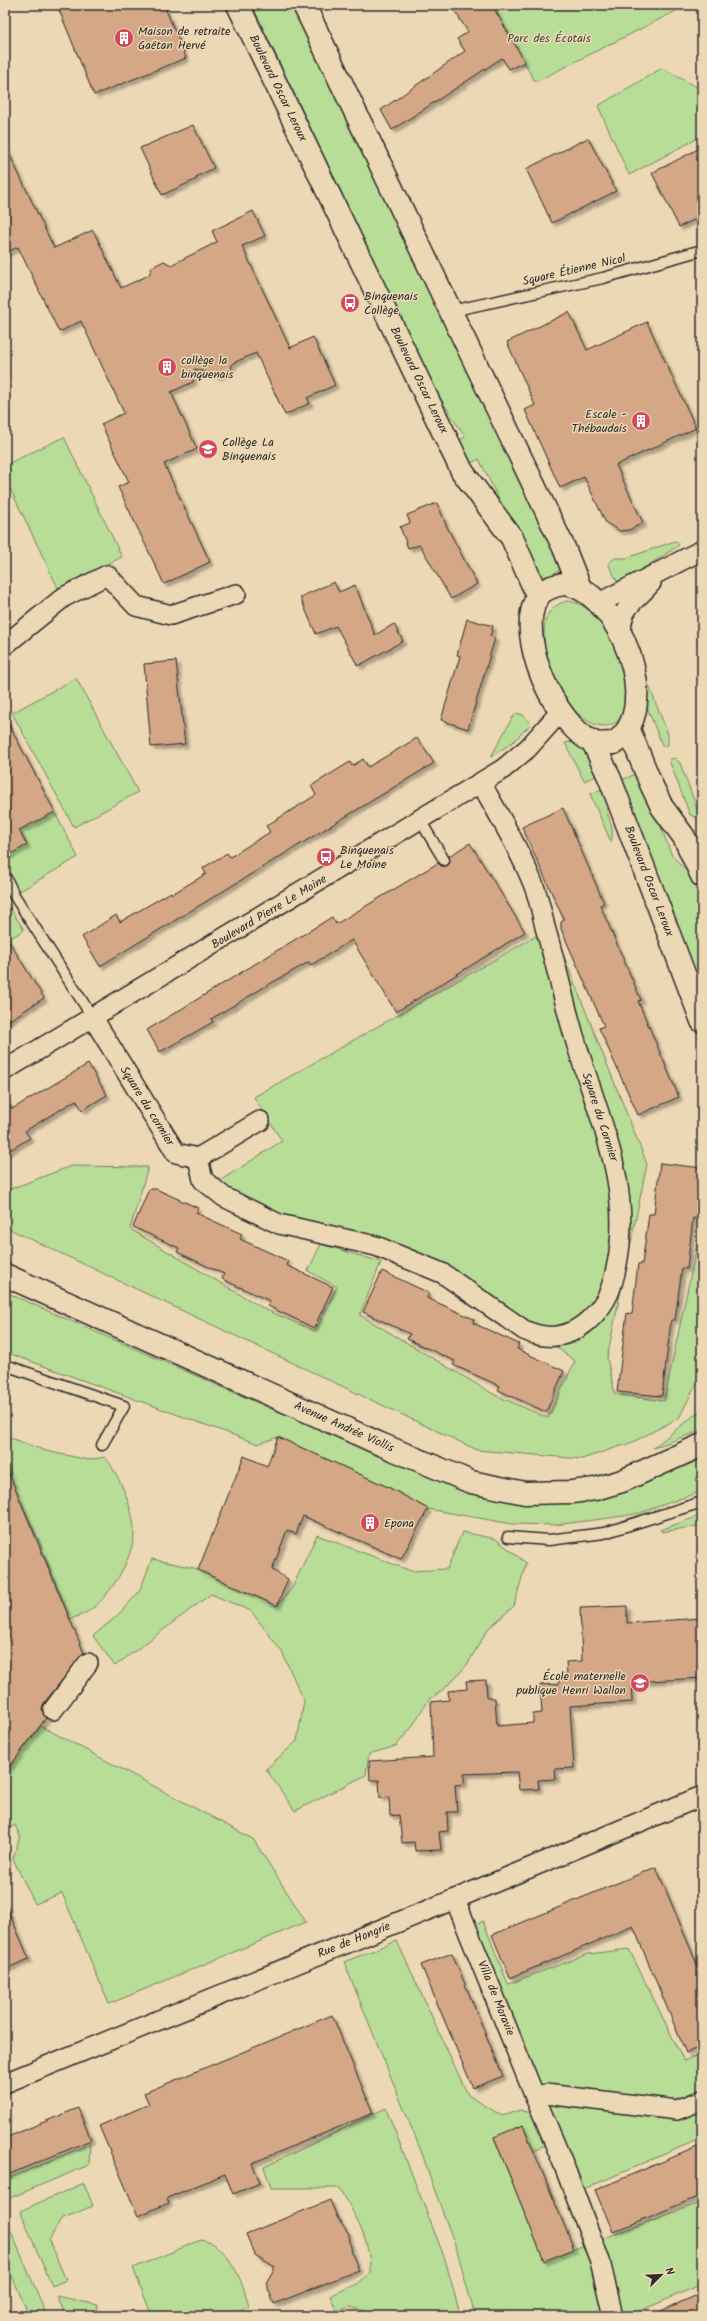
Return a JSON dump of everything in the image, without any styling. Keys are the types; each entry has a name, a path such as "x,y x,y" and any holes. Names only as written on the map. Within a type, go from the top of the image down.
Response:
{"main road":[{"name":"Boulevard Oscar Leroux","path":"238,5 462,470 512,538 538,597"},
{"path":"304,5 564,548 580,588"},
{"path":"563,584 580,588 599,603 621,636 636,680 638,698 635,716 629,730 614,743 593,742 577,730 561,712 545,687 535,652 531,616 538,597 545,590 563,584"},
{"path":"629,730 662,807 684,837 702,876"},
{"name":"Boulevard Oscar Leroux","path":"593,742 610,779 702,1021"},
{"name":"Avenue Andrée Viollis","path":"5,1275 471,1482 526,1494 572,1492 595,1489 622,1481 700,1447"}],"street":[{"path":"599,603 644,579 660,573 701,552"},
{"path":"621,636 621,620 625,610 660,573"},
{"path":"5,645 64,598 107,575 136,606 171,615 236,594"},
{"name":"Boulevard Pierre Le Moine","path":"5,1070 481,784 516,759 561,712"},
{"name":"Square du Cormier","path":"198,1158 203,1180 224,1197 279,1224 376,1246 442,1273 524,1330 538,1336 558,1337 578,1330 594,1315 609,1296 621,1245 620,1194 614,1156 580,1056 534,887 506,826 481,784"},
{"name":"Square du cormier","path":"93,1018 176,1154 198,1158"},
{"path":"198,1158 260,1121"},
{"path":"54,1710 88,1663"},
{"name":"Rue de Hongrie","path":"5,2083 455,1900 702,1796"},
{"name":"Villa de Moravie","path":"455,1900 534,2097 563,2163 600,2261 613,2316"},
{"path":"534,2097 546,2094 677,2110 702,2100"}],"lane":[{"name":"Square Étienne Nicol","path":"451,311 603,278 702,250"},
{"path":"420,820 444,860"},
{"path":"5,876 14,895 93,1018"},
{"path":"5,1365 124,1406 102,1445"},
{"path":"508,1538 549,1540 604,1533 702,1502"}],"green space":[{"path":"252,5 297,5 562,568 550,577 539,580 479,459 467,465 456,443 465,437 437,393"},
{"name":"Parc des Écotais","path":"492,5 688,5 535,82"},
{"path":"662,68 702,90 702,136 629,175 598,106"},
{"path":"64,437 122,557 58,588 5,478 5,465"},
{"path":"675,541 679,543 678,546 619,584 609,566 609,563 615,558 627,558"},
{"path":"567,601 582,605 595,615 607,630 616,647 622,665 626,684 626,701 622,716 619,720 607,726 594,724 575,711 559,690 549,669 544,650 545,623 552,609"},
{"path":"76,678 138,792 74,827 12,713"},
{"path":"646,686 649,686 668,734 668,745 663,747 648,710"},
{"path":"517,713 523,715 531,724 513,742 491,757 512,718"},
{"path":"5,718 78,857 5,900"},
{"path":"571,742 583,747 599,775 584,781 565,743"},
{"path":"674,758 680,763 701,819 690,815 669,760"},
{"path":"640,772 672,856 687,871 693,869 702,891 702,906 698,908 702,917 702,1003 617,782"},
{"path":"604,788 612,830 611,842 590,794"},
{"path":"5,900 24,930 5,942"},
{"path":"536,936 558,942 647,1164 607,1358 615,1394 664,1401 702,1221 702,1373 679,1418 633,1442 582,1459 477,1450 5,1227 5,1191 71,1166 148,1167 130,1229 266,1310 315,1331 337,1287 308,1271 321,1244 381,1262 360,1315 495,1395 548,1418 575,1361 449,1268 281,1215 218,1182 282,1141 254,1097"},
{"path":"5,1292 274,1410 527,1503 553,1504 606,1498 702,1459 702,1491 640,1513 555,1525 512,1524 428,1509 390,1488 278,1437 258,1444 5,1352"},
{"path":"702,1409 702,1430 653,1448"},
{"path":"5,1436 46,1451 89,1460 105,1457 116,1473 126,1495 134,1527 134,1536 124,1568 111,1589 103,1598 95,1606 81,1615 70,1619 38,1539 5,1467"},
{"path":"702,1515 702,1525 662,1532 660,1530"},
{"path":"462,1532 496,1539 526,1563 514,1606 488,1629 467,1665 447,1686 426,1703 412,1727 396,1746 369,1754 366,1775 295,1811 266,1769 297,1741 304,1701 282,1652 251,1611 211,1594 115,1666 93,1636 117,1616 139,1592 152,1559 194,1568 277,1606 292,1588 317,1535 411,1571 447,1569"},
{"path":"41,1726 253,1839 306,1922 109,2004 62,1893 35,1904 13,1859 20,1836 15,1825 5,1831 5,1769 8,1769"},
{"path":"483,1921 508,1984 588,1954 629,1949 684,2061 702,2054 702,2138 579,2191 473,1927"},
{"path":"397,1941 468,2095 502,2116 520,2110 531,2113 545,2145 533,2150 523,2125 494,2138 544,2260 702,2202 702,2284 638,2312 640,2316 475,2316 457,2250 423,2156 344,1962"},
{"path":"386,2108 445,2259 459,2310 457,2316 384,2316 350,2307 337,2311 330,2296 356,2284 370,2273 370,2261 365,2239 340,2188 271,2188 264,2167"},
{"path":"90,2144 89,2165 5,2200 5,2180"},
{"path":"84,2183 93,2206 61,2219 49,2241 66,2280 52,2286 20,2211"},
{"path":"5,2217 47,2316 29,2316 5,2259"},
{"path":"201,2240 211,2243 227,2256 239,2276 249,2307 227,2316 152,2316 133,2268"},
{"path":"57,2296 98,2305 97,2316 66,2316"}],"building":[{"name":"Maison de retraite Gaëtan Hervé","path":"57,5 164,5 186,58 94,95"},
{"path":"451,5 492,5 525,62 509,69 502,58 392,130 381,110 465,51 457,39 468,32"},
{"path":"193,125 214,168 196,177 197,179 162,195 140,148"},
{"path":"588,138 616,191 552,223 526,169"},
{"name":"collège la binquenais","path":"5,145 54,248 93,230 121,288 149,275 152,267 164,261 171,265 217,242 212,231 253,211 265,236 242,246 290,348 313,337 335,385 307,398 310,403 285,415 256,353 233,363 230,371 218,376 195,369 193,382 171,392 197,449 164,464 210,562 164,584 118,487 129,482 101,424 124,413 81,321 59,332 18,247 5,253"},
{"path":"702,147 702,216 679,227 652,173"},
{"name":"Escale - Thébaudais","path":"569,312 587,350 647,322 696,428 616,465 643,523 629,530 620,531 606,523 584,477 560,488 525,410 535,405 507,342"},
{"path":"437,503 447,527 477,584 451,599 420,545 408,548 400,527 410,523 407,515"},
{"path":"334,582 339,592 355,585 375,635 394,624 403,641 358,666 336,626 316,634 300,597"},
{"path":"467,619 493,626 490,636 495,638 468,729 441,720 460,656 457,655"},
{"path":"176,661 185,744 151,747 144,664"},
{"path":"5,717 55,812 19,830 27,845 5,857"},
{"path":"417,738 434,763 100,966 82,937 116,915 120,922 171,892 172,894 206,874 203,868 227,853 230,857 270,832 266,826 316,795 311,786 350,762 352,766 363,759 368,767"},
{"path":"563,808 604,903 600,905 641,1000 638,1001 679,1097 638,1115 599,1028 604,1026 561,929 561,922 564,920 522,827"},
{"path":"470,843 525,932 396,1012 352,940 311,965 309,962 266,986 211,1019 213,1022 160,1052 147,1030 332,917 336,924 438,863 441,866 447,866 450,863 449,856"},
{"path":"5,935 44,998 5,1023"},
{"path":"88,1064 107,1095 82,1110 76,1100 25,1131 30,1138 5,1153 5,1098 12,1109"},
{"path":"660,1163 702,1168 699,1219 693,1218 687,1269 682,1268 675,1320 671,1320 662,1396 617,1392 627,1313 632,1314 638,1264 642,1264 649,1214 654,1214"},
{"path":"149,1189 156,1189 198,1208 196,1213 242,1234 240,1239 288,1261 286,1265 333,1287 314,1328 268,1306 270,1301 222,1279 224,1274 177,1252 179,1248 133,1227"},
{"path":"382,1271 429,1293 427,1298 474,1319 473,1323 519,1344 517,1349 564,1371 546,1412 498,1390 500,1386 453,1365 455,1361 407,1339 410,1334 363,1312"},
{"name":"Epona","path":"278,1437 390,1488 428,1509 401,1559 303,1516 296,1534 287,1530 272,1570 288,1579 277,1606 198,1570 244,1456 267,1466"},
{"path":"5,1464 84,1653 44,1703 42,1709 46,1718 5,1773"},
{"path":"627,1606 627,1623 702,1618 702,1678 631,1682 632,1702 570,1706 574,1768 555,1769 556,1779 538,1780 539,1789 519,1790 517,1772 464,1774 464,1784 455,1785 457,1812 447,1812 448,1831 439,1832 441,1850 415,1851 414,1842 402,1843 399,1815 390,1816 389,1797 380,1798 379,1780 370,1780 369,1761 433,1757 431,1702 449,1700 448,1691 467,1689 466,1681 486,1680 487,1698 495,1698 497,1726 533,1723 533,1714 542,1713 540,1685 559,1684 559,1675 567,1674 566,1662 582,1661 580,1608"},
{"path":"656,1867 702,1976 702,2046 686,2053 633,1926 510,1978 492,1935"},
{"path":"5,1903 29,1959 5,1969"},
{"path":"452,1953 503,2076 473,2088 421,1965"},
{"path":"332,2015 373,2113 252,2163 260,2183 233,2194 225,2174 167,2198 169,2203 138,2216 99,2126 149,2104 144,2093"},
{"path":"78,2108 91,2140 5,2176 5,2138"},
{"path":"523,2125 574,2249 544,2261 494,2137"},
{"path":"702,2145 702,2195 613,2232 595,2190"},
{"path":"330,2200 337,2217 349,2235 352,2254 359,2270 274,2304 266,2283 275,2267 255,2255 246,2234"},
{"path":"702,2293 702,2316 649,2316"}],"place":[{"name":"Maison de retraite Gaëtan Hervé","path":"124,38"},
{"name":"Binquenais Collège","path":"350,303"},
{"name":"collège la binquenais","path":"167,367"},
{"name":"Escale - Thébaudais","path":"641,421"},
{"name":"Collège La Binquenais","path":"208,449"},
{"name":"Binquenais Le Moine","path":"326,857"},
{"name":"Epona","path":"370,1523"},
{"name":"École maternelle publique Henri Wallon","path":"640,1683"}]}
